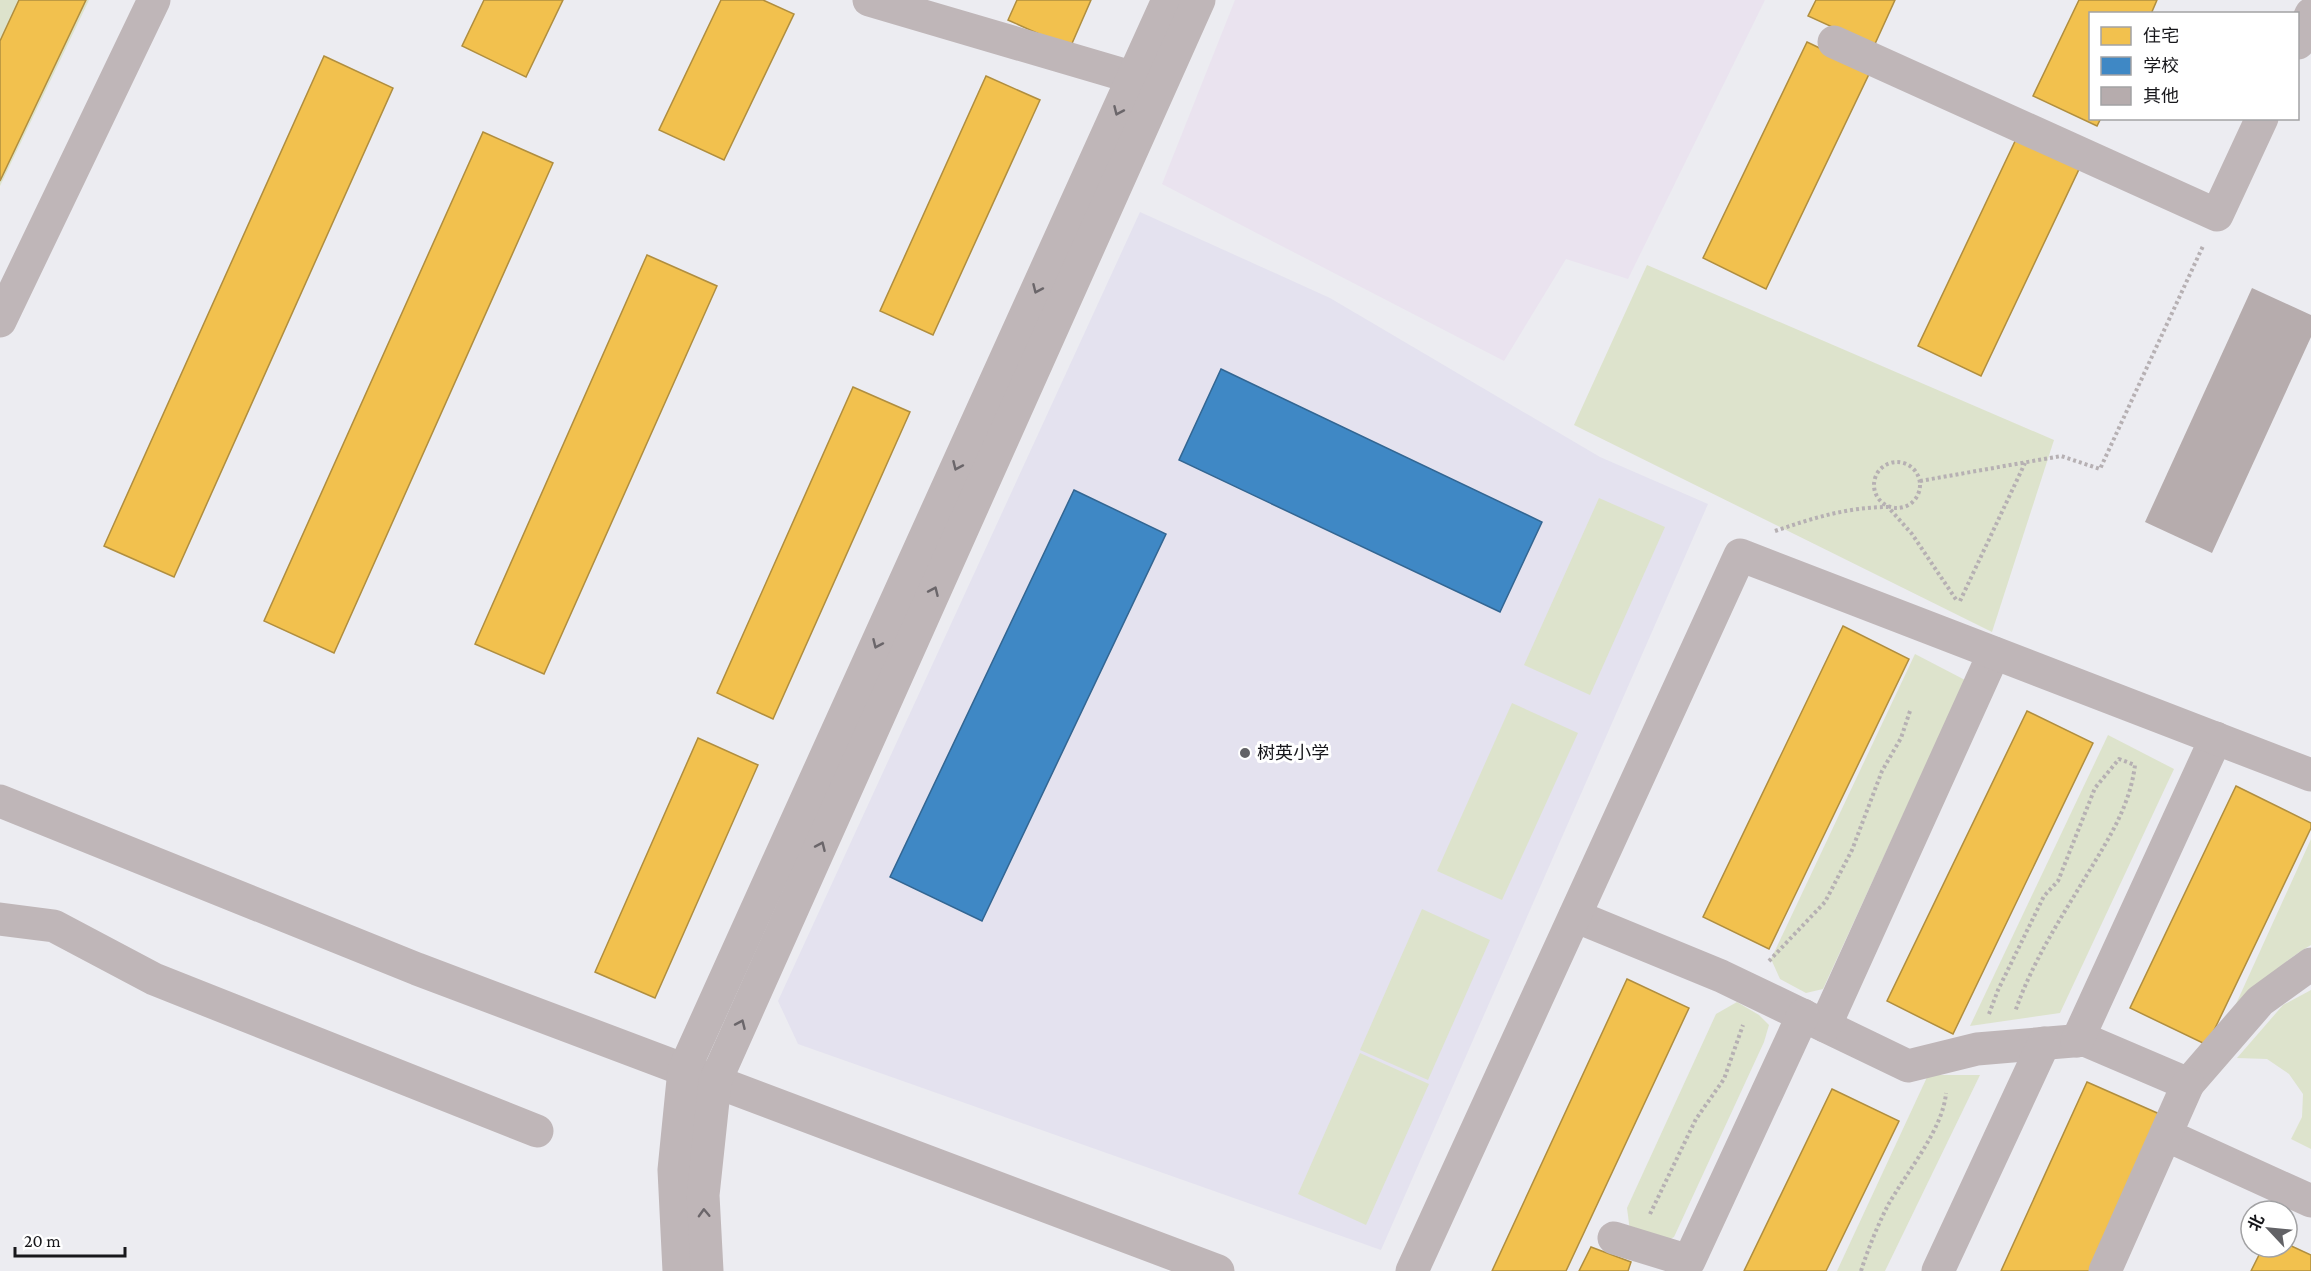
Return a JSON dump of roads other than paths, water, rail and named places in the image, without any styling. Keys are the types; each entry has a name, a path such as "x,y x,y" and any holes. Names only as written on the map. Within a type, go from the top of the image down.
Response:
{"street":[{"path":"0,321 154,0"},
{"path":"868,0 1147,81"},
{"path":"707,1271 704,1195 715,1082 1147,81 1168,0"},
{"path":"679,1271 674,1170 684,1070 1147,81 1199,0"},
{"path":"2299,41 2311,14"},
{"path":"1834,42 2217,215 2261,120"},
{"path":"1412,1271 1740,555 2311,775"},
{"path":"1614,1238 1645,1260 1689,1261 1814,1021 1994,653"},
{"path":"2077,1041 2216,738"},
{"path":"0,801 417,969 1218,1271"},
{"path":"1575,916 1721,976 1908,1066 1976,1050 2085,1040 2188,1084"},
{"path":"0,919 54,926 154,979 537,1131"},
{"path":"2105,1271 2188,1084 2260,1001 2311,964"},
{"path":"1938,1271 2044,1043"},
{"path":"2166,1134 2311,1201"}],"place":[{"name":"树英小学","path":"1245,753"}]}
